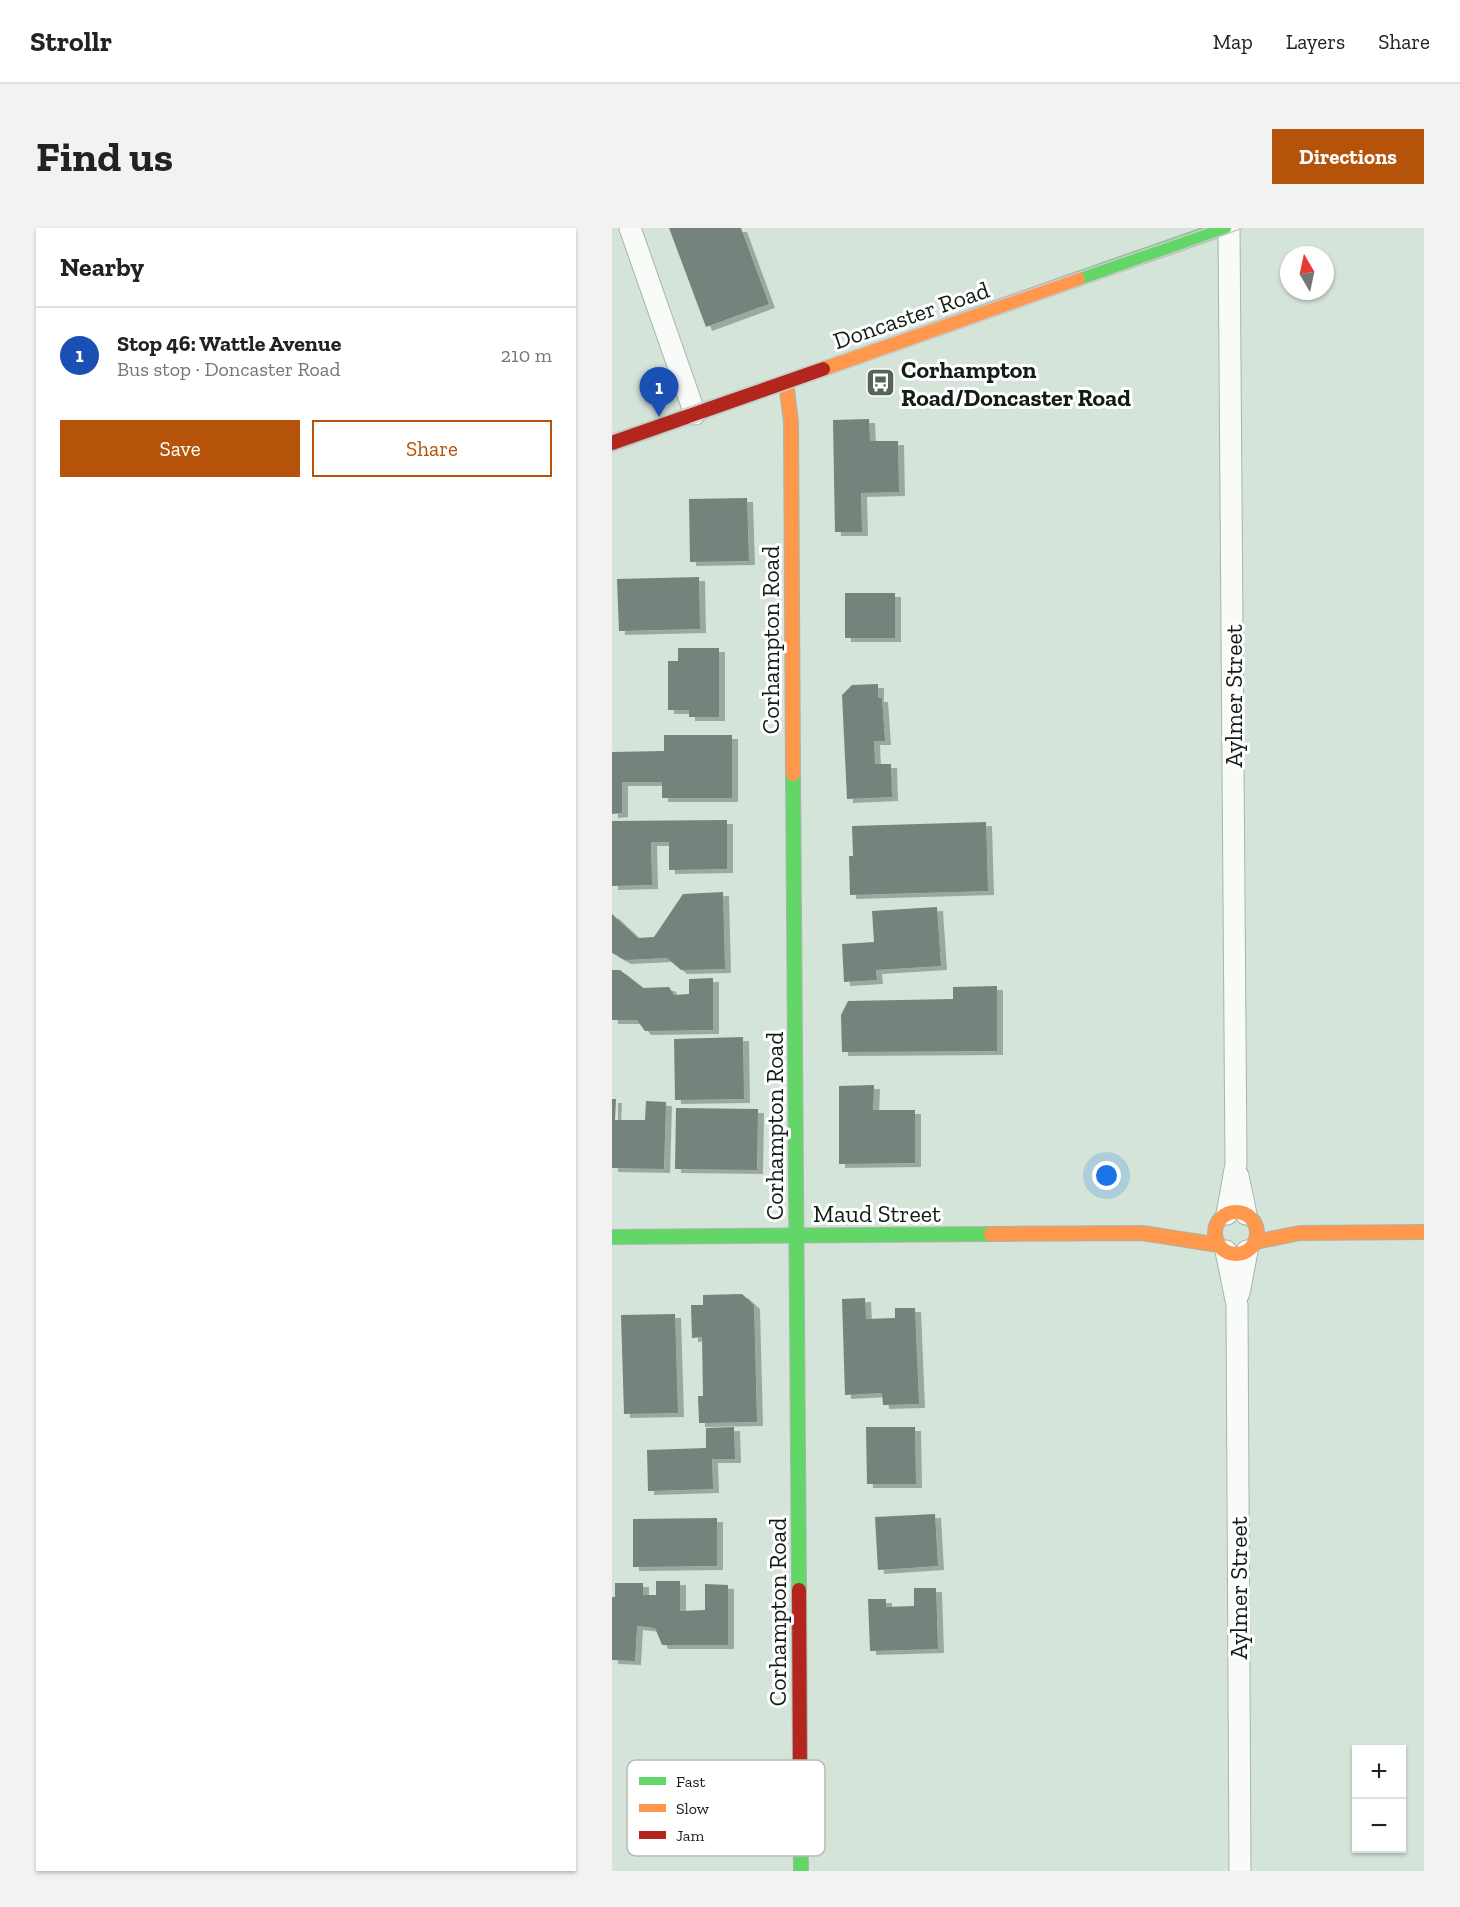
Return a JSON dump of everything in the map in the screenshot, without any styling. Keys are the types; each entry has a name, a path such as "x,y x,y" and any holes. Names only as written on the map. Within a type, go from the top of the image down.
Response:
{"street":[{"path":"630,228 695,414"},
{"name":"Doncaster Road","path":"612,443 1224,228"},
{"name":"Aylmer Street","path":"1229,228 1237,1218"},
{"name":"Corhampton Road","path":"786,382 791,423 800,1760"},
{"path":"1237,1218 1237,1247"},
{"path":"1237,1218 1216,1233 1237,1247"},
{"name":"Maud Street","path":"612,1237 1142,1233 1237,1218 1300,1233"},
{"name":"Maud Street","path":"1142,1233 1237,1247 1300,1233 1424,1232"},
{"name":"Aylmer Street","path":"1237,1247 1240,1871"},
{"name":"Corhampton Road","path":"801,1856 801,1871"}],"building":[{"path":"669,228 741,228 769,304 706,327"},
{"path":"869,419 870,441 898,441 899,492 861,493 862,532 835,532 833,420"},
{"path":"747,498 749,561 690,562 689,499"},
{"path":"699,577 700,629 619,631 617,579"},
{"path":"845,593 895,593 895,638 845,638"},
{"path":"678,648 719,648 719,717 689,717 689,710 668,710 668,661 678,661"},
{"path":"878,684 878,698 882,698 885,741 874,741 875,764 891,764 892,797 847,799 842,695 852,685"},
{"path":"664,735 732,735 732,798 662,798 662,782 622,782 622,813 612,814 612,752 664,751"},
{"path":"727,820 727,869 669,870 669,842 651,842 652,885 612,886 612,821"},
{"path":"986,822 988,891 850,895 849,856 853,856 852,826"},
{"path":"723,892 725,969 681,970 667,958 625,960 612,953 612,914 638,938 654,937 683,894"},
{"path":"937,907 941,966 876,970 877,980 844,982 842,944 874,942 872,911"},
{"path":"612,970 620,970 643,988 669,987 674,995 689,994 689,979 713,978 713,1030 645,1031 637,1020 612,1020"},
{"path":"997,986 997,1051 842,1052 841,1015 848,1001 953,999 953,987"},
{"path":"743,1037 744,1099 675,1100 674,1039"},
{"path":"874,1085 873,1110 915,1110 915,1163 839,1164 839,1086"},
{"path":"612,1099 616,1099 615,1120 645,1120 646,1101 666,1102 664,1169 612,1168"},
{"path":"676,1108 758,1109 757,1170 675,1169"},
{"path":"742,1294 754,1305 757,1422 699,1423 698,1396 703,1396 702,1337 692,1338 691,1305 703,1305 703,1295"},
{"path":"865,1298 866,1319 895,1318 895,1308 915,1308 919,1404 883,1405 882,1393 845,1395 842,1299"},
{"path":"675,1314 678,1413 624,1414 621,1315"},
{"path":"734,1427 735,1459 712,1459 713,1489 648,1491 647,1450 706,1448 706,1428"},
{"path":"866,1427 915,1427 916,1484 867,1484"},
{"path":"935,1514 938,1566 878,1570 875,1517"},
{"path":"717,1518 717,1566 633,1567 633,1519"},
{"path":"656,1581 680,1581 680,1611 705,1610 705,1584 728,1585 728,1645 662,1645 655,1628 637,1626 635,1661 612,1660 612,1597 615,1597 615,1583 643,1583 643,1595 656,1595"},
{"path":"914,1588 936,1588 938,1649 870,1651 868,1599 886,1599 886,1607 914,1606"}],"tram line":[{"path":"612,434 1207,228"},
{"path":"612,452 1243,228"}],"traffic: fast":[{"path":"1078,279 1224,228"},
{"path":"793,774 799,1590"},
{"path":"612,1237 991,1234"},
{"path":"801,1856 801,1871"}],"traffic: slow":[{"path":"823,369 1078,279"},
{"path":"786,382 791,422 793,774"},
{"path":"1236,1212 1250,1219 1257,1233 1250,1247 1236,1254 1222,1247 1215,1233 1222,1219 1236,1212"},
{"path":"1255,1242 1300,1233 1424,1232"},
{"path":"991,1234 1142,1233 1219,1245"}],"traffic: jam":[{"path":"612,443 823,369"},
{"path":"799,1590 800,1760"}],"place":[{"name":"Corhampton Road/Doncaster Road","path":"880,383"},
{"name":"Stop 46: Wattle Avenue","path":"659,417"}]}
